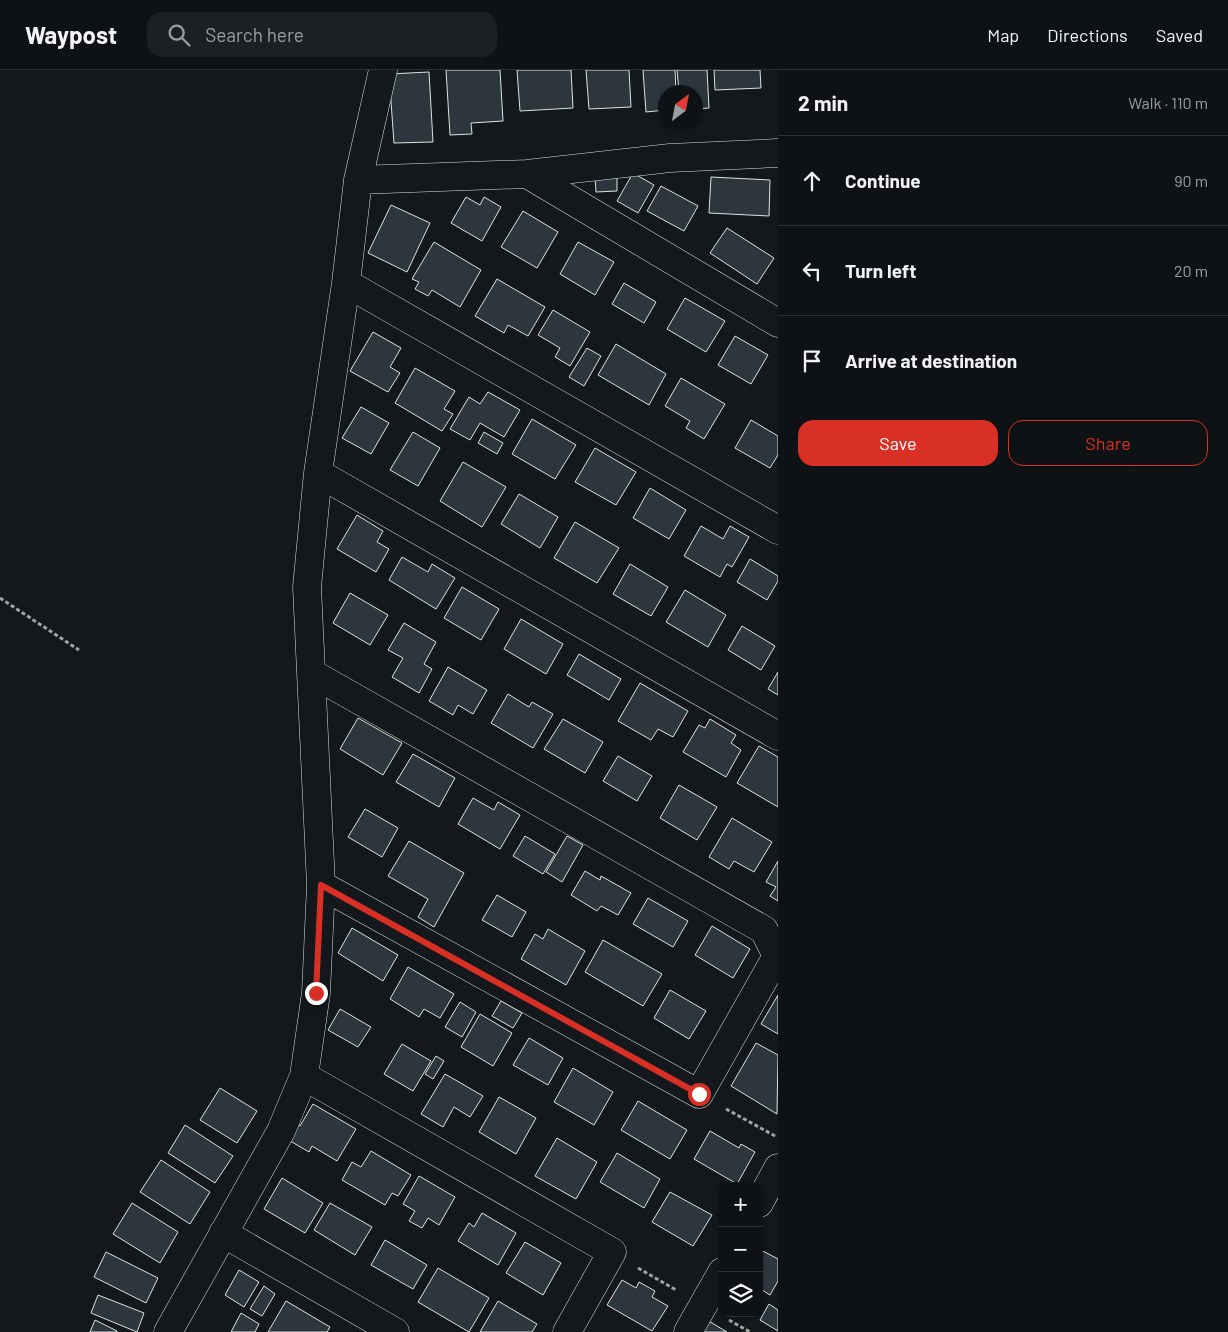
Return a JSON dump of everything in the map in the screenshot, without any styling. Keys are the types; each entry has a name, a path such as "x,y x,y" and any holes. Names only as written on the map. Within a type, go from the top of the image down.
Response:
{"street":[{"path":"168,1332 281,1131 304,1076 316,993 321,885 313,674 307,587 318,473 346,283 358,180 383,70"},
{"path":"358,180 527,174 670,158 778,154"},
{"path":"527,174 778,323"},
{"path":"346,283 778,530"},
{"path":"318,473 778,736"},
{"path":"313,674 764,930 777,956 699,1094 321,885"},
{"path":"304,1076 612,1252 567,1332"},
{"path":"763,1196 778,1168"},
{"path":"223,1232 395,1332"},
{"path":"688,1332 718,1279"}],"path":[{"path":"0,598 80,650"},
{"path":"699,1094 778,1137"},
{"path":"612,1252 703,1306"}],"building":[{"path":"446,70 500,70 503,121 471,123 472,134 450,135"},
{"path":"517,70 571,70 573,108 520,111"},
{"path":"586,70 629,70 631,107 589,109"},
{"path":"643,70 675,70 676,85 658,85 658,111 646,112"},
{"path":"677,70 707,70 709,108 703,108 703,85 678,85"},
{"path":"714,70 760,70 761,88 715,90"},
{"path":"429,72 433,142 394,143 389,74"},
{"path":"633,173 654,185 638,213 617,201"},
{"path":"595,177 617,177 617,191 596,192"},
{"path":"711,177 770,180 769,216 709,213"},
{"path":"661,186 698,206 684,231 647,211"},
{"path":"466,197 480,205 484,197 501,207 482,241 451,223"},
{"path":"391,205 430,223 407,272 368,253"},
{"path":"523,211 558,232 537,268 501,247"},
{"path":"727,228 774,258 757,284 710,253"},
{"path":"434,242 481,270 460,307 432,290 428,296 415,289 419,282 412,279"},
{"path":"578,242 614,262 595,295 560,274"},
{"path":"497,279 545,307 528,336 508,325 504,333 475,316"},
{"path":"624,283 656,302 644,323 612,304"},
{"path":"685,298 725,321 706,352 667,329"},
{"path":"553,310 590,332 570,366 555,357 560,348 538,335"},
{"path":"373,332 401,348 390,367 400,373 388,392 350,371"},
{"path":"735,336 768,355 751,384 718,365"},
{"path":"616,344 666,374 649,405 598,375"},
{"path":"587,348 601,356 584,386 569,377"},
{"path":"415,368 455,391 444,409 453,414 442,431 395,403"},
{"path":"681,378 725,404 704,439 686,428 690,421 665,406"},
{"path":"488,392 520,410 504,437 480,423 470,440 450,429 469,397 480,404"},
{"path":"361,407 389,423 371,454 342,438"},
{"path":"532,419 576,445 555,479 512,454"},
{"path":"751,420 778,436 778,455 770,468 735,448"},
{"path":"413,432 440,448 418,486 390,470"},
{"path":"484,432 503,443 497,454 478,443"},
{"path":"595,448 636,472 616,505 575,482"},
{"path":"463,462 506,487 482,527 440,501"},
{"path":"650,488 686,510 669,539 633,518"},
{"path":"519,494 558,517 540,548 501,524"},
{"path":"357,515 383,531 377,542 389,549 376,572 337,549"},
{"path":"575,522 619,548 597,583 554,558"},
{"path":"701,526 723,539 730,526 749,537 732,567 727,564 720,577 684,556"},
{"path":"402,557 428,572 432,564 455,578 436,609 389,580"},
{"path":"750,559 778,576 778,581 767,600 737,582"},
{"path":"630,564 668,587 651,616 613,594"},
{"path":"462,587 499,609 481,640 444,618"},
{"path":"685,590 726,615 708,647 666,622"},
{"path":"350,593 388,615 370,645 333,623"},
{"path":"521,619 563,644 546,674 504,649"},
{"path":"404,623 436,642 424,664 432,669 419,693 392,677 403,658 388,650"},
{"path":"742,626 775,646 761,670 728,650"},
{"path":"579,654 621,679 609,700 567,675"},
{"path":"448,667 487,690 473,714 458,705 453,715 429,701"},
{"path":"778,672 778,695 768,689"},
{"path":"640,683 688,711 673,737 658,729 651,740 618,721"},
{"path":"508,694 529,707 532,702 553,714 533,748 491,723"},
{"path":"358,718 402,743 383,775 340,749"},
{"path":"563,719 603,742 585,773 544,749"},
{"path":"710,719 736,735 731,743 741,750 726,777 683,752 699,725 705,728"},
{"path":"759,746 778,757 778,807 737,783"},
{"path":"413,754 455,778 439,807 396,782"},
{"path":"618,756 652,776 637,801 603,781"},
{"path":"679,785 717,807 697,840 660,818"},
{"path":"473,798 494,810 498,802 520,815 500,849 458,824"},
{"path":"365,809 398,828 382,857 348,837"},
{"path":"732,818 772,842 754,872 734,861 729,869 709,857"},
{"path":"525,836 555,854 543,874 513,856"},
{"path":"567,836 583,845 562,882 546,872"},
{"path":"409,841 464,873 434,927 418,917 428,899 388,876"},
{"path":"778,861 778,901 770,896 776,887 766,882"},
{"path":"585,871 600,880 601,876 631,893 618,915 601,906 597,911 571,895"},
{"path":"497,895 526,912 512,937 482,920"},
{"path":"648,898 688,921 673,947 633,924"},
{"path":"712,926 750,949 733,978 695,955"},
{"path":"352,928 398,955 383,981 338,953"},
{"path":"548,929 585,951 566,985 521,959 535,934 543,939"},
{"path":"603,940 662,974 643,1006 585,972"},
{"path":"408,967 454,994 440,1018 424,1009 419,1017 390,999"},
{"path":"670,990 706,1011 689,1039 654,1018"},
{"path":"778,995 778,1034 761,1024"},
{"path":"501,1001 522,1013 513,1028 492,1016"},
{"path":"460,1002 476,1012 462,1037 445,1027"},
{"path":"340,1009 371,1027 358,1047 328,1030"},
{"path":"480,1014 512,1033 493,1066 461,1047"},
{"path":"529,1038 563,1058 548,1085 513,1065"},
{"path":"756,1043 778,1055 777,1114 731,1086"},
{"path":"402,1044 431,1061 413,1091 384,1074"},
{"path":"436,1056 444,1061 433,1079 425,1074"},
{"path":"573,1068 613,1092 594,1125 554,1102"},
{"path":"445,1074 483,1096 470,1117 454,1107 443,1127 421,1114"},
{"path":"220,1088 257,1111 237,1143 200,1120"},
{"path":"499,1097 536,1118 516,1154 479,1132"},
{"path":"638,1101 687,1130 670,1159 621,1130"},
{"path":"313,1104 356,1129 337,1161 312,1146 309,1152 285,1138 295,1123 300,1126"},
{"path":"185,1125 233,1156 215,1183 168,1153"},
{"path":"710,1131 739,1148 741,1144 755,1152 738,1182 734,1182 694,1159"},
{"path":"557,1138 597,1162 576,1199 535,1176"},
{"path":"371,1151 411,1175 398,1196 392,1193 385,1205 342,1180 352,1162 361,1167"},
{"path":"617,1153 660,1179 644,1208 600,1182"},
{"path":"161,1160 210,1192 190,1224 140,1192"},
{"path":"419,1176 455,1197 439,1225 428,1218 422,1228 409,1221 415,1211 403,1204"},
{"path":"282,1178 323,1203 305,1233 264,1209"},
{"path":"670,1192 712,1215 693,1246 652,1222"},
{"path":"132,1203 178,1232 160,1263 113,1234"},
{"path":"330,1203 372,1227 355,1255 314,1230"},
{"path":"482,1213 516,1233 498,1265 458,1241 469,1223 474,1227"},
{"path":"385,1240 427,1265 413,1289 371,1265"},
{"path":"525,1242 561,1263 543,1295 506,1273"},
{"path":"763,1251 778,1259 778,1281 770,1295 763,1291"},
{"path":"106,1252 158,1278 146,1303 94,1277"},
{"path":"438,1268 489,1298 469,1332 418,1302"},
{"path":"239,1270 259,1282 244,1307 225,1295"},
{"path":"622,1280 636,1288 639,1282 655,1291 652,1297 668,1306 652,1331 607,1305"},
{"path":"264,1286 275,1294 262,1316 250,1309"},
{"path":"98,1295 144,1313 137,1332 91,1313"},
{"path":"286,1301 330,1327 327,1332 268,1332"},
{"path":"498,1301 537,1324 532,1332 480,1332"},
{"path":"769,1304 778,1310 778,1331 760,1320"},
{"path":"241,1313 259,1324 255,1332 231,1332"},
{"path":"95,1320 117,1331 117,1332 90,1332"},
{"path":"707,1320 727,1332 700,1332"}],"route":[{"path":"316,993 321,885 699,1094"}]}
